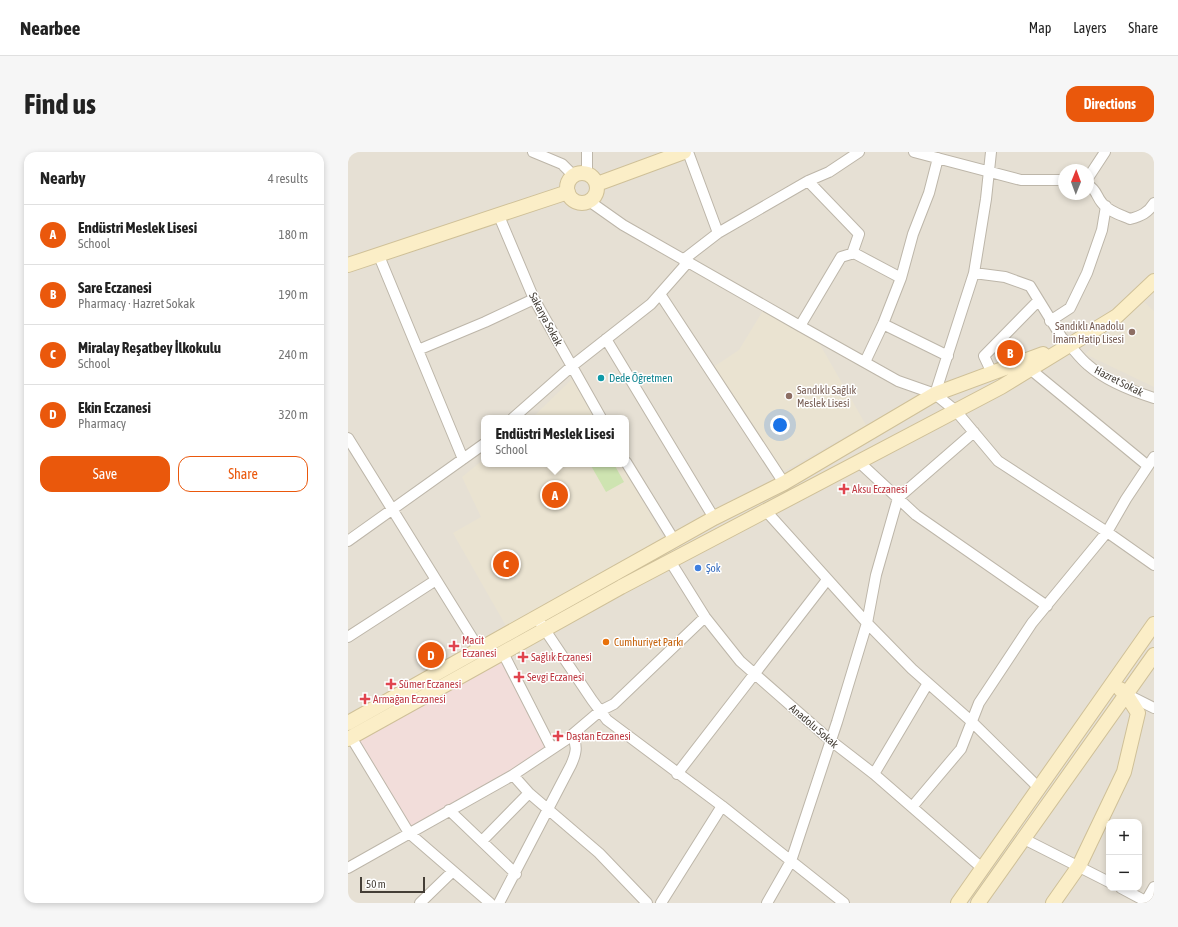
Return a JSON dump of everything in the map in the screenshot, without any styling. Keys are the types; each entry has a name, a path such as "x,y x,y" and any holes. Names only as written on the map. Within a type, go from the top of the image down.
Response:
{"street":[{"path":"534,152 562,164 586,178 596,194 589,201 579,203 570,197 568,192 568,183 586,178 684,152"},
{"path":"586,178 587,152"},
{"path":"688,152 718,233"},
{"path":"516,415 572,366 651,304 686,261 718,233 808,181 829,172 859,152"},
{"path":"914,152 1021,180 1058,180"},
{"path":"935,394 974,273 991,152"},
{"path":"1094,169 1105,152"},
{"path":"865,362 883,324 901,278 913,234 929,193 938,158"},
{"path":"808,181 858,234 852,254"},
{"path":"1094,188 1102,203 1130,219 1143,216 1150,210 1154,203"},
{"path":"348,265 379,256 568,192"},
{"path":"589,201 623,225 898,381 935,394 956,411 998,461 1108,532 1154,565"},
{"path":"1050,321 1070,308 1087,273 1102,230 1106,206"},
{"name":"Sakarya Sokak","path":"499,216 534,299 599,415"},
{"path":"800,326 841,257 852,254 901,278"},
{"path":"379,256 463,459"},
{"name":"Hazret Sokak","path":"974,273 1005,277 1030,286 1050,321 1062,338 1070,344 1088,365 1114,381 1154,398"},
{"path":"490,903 409,833 350,738 670,561 1001,387 1117,316 1154,281"},
{"path":"660,294 784,483"},
{"path":"418,350 485,322 534,299"},
{"path":"992,373 984,356 1038,301"},
{"path":"883,324 948,356"},
{"path":"606,338 714,518"},
{"path":"348,723 674,540 784,483 935,394 1070,344"},
{"path":"912,807 961,749 979,703 996,676 1032,623 1108,532 1151,461 1030,369"},
{"path":"767,903 791,861 867,623 876,575 898,498 974,432"},
{"path":"350,444 479,649"},
{"path":"348,541 481,446"},
{"path":"859,462 916,515 1047,606"},
{"path":"629,467 674,540"},
{"path":"766,511 867,623 928,683 972,720 1039,788"},
{"name":"Anadolu Sokak","path":"670,561 705,617 740,661 830,740 874,774 982,868"},
{"path":"348,636 436,580"},
{"path":"677,774 827,580"},
{"path":"537,617 600,712 607,720 677,774 722,806 791,861 833,899 844,903"},
{"path":"348,868 513,775 572,735 600,712 614,704 705,617"},
{"path":"958,903 1154,624"},
{"path":"503,653 552,749"},
{"path":"978,903 1154,655"},
{"path":"874,774 928,683"},
{"path":"1112,683 1126,694 1154,708"},
{"path":"1053,903 1079,866 1124,772 1138,713 1126,694"},
{"path":"499,903 516,874 575,755 576,744 572,735"},
{"path":"513,775 529,793 599,853 646,903"},
{"path":"482,841 529,793"},
{"path":"661,903 722,806"},
{"path":"449,810 516,874"},
{"path":"1024,839 1106,880"},
{"path":"420,903 453,871"},
{"path":"1127,891 1148,902 1154,887"}],"shaded area":[{"path":"348,152 1154,152 1154,903 348,903"},
{"name":"Sandıklı Anadolu İmam Hatip Lisesi","path":"1144,302 1154,311 1154,387 1085,354"},
{"name":"Sandıklı Sağlık Meslek Lisesi","path":"764,309 815,336 866,425 777,475 712,368 739,350"},
{"path":"572,379 593,415 535,415"},
{"path":"481,461 481,467 624,467 663,537 506,626 453,533 481,517 462,477"},
{"path":"503,653 552,749 409,833 351,737"}],"green space":[{"path":"592,467 616,467 624,482 606,492"}],"place":[{"name":"Sandıklı Anadolu İmam Hatip Lisesi","path":"1132,332"},
{"name":"Sare Eczanesi","path":"1010,353"},
{"name":"Dede Öğretmen","path":"601,378"},
{"name":"Sandıklı Sağlık Meslek Lisesi","path":"789,396"},
{"name":"Aksu Eczanesi","path":"844,489"},
{"name":"Endüstri Meslek Lisesi","path":"555,495"},
{"name":"Miralay Reşatbey İlkokulu","path":"506,564"},
{"name":"Şok","path":"698,568"},
{"name":"Cumhuriyet Parkı","path":"606,642"},
{"name":"Macit Eczanesi","path":"454,646"},
{"name":"Ekin Eczanesi","path":"431,655"},
{"name":"Sağlık Eczanesi","path":"523,657"},
{"name":"Sevgi Eczanesi","path":"519,677"},
{"name":"Sümer Eczanesi","path":"391,684"},
{"name":"Armağan Eczanesi","path":"365,699"},
{"name":"Daştan Eczanesi","path":"558,736"}]}
